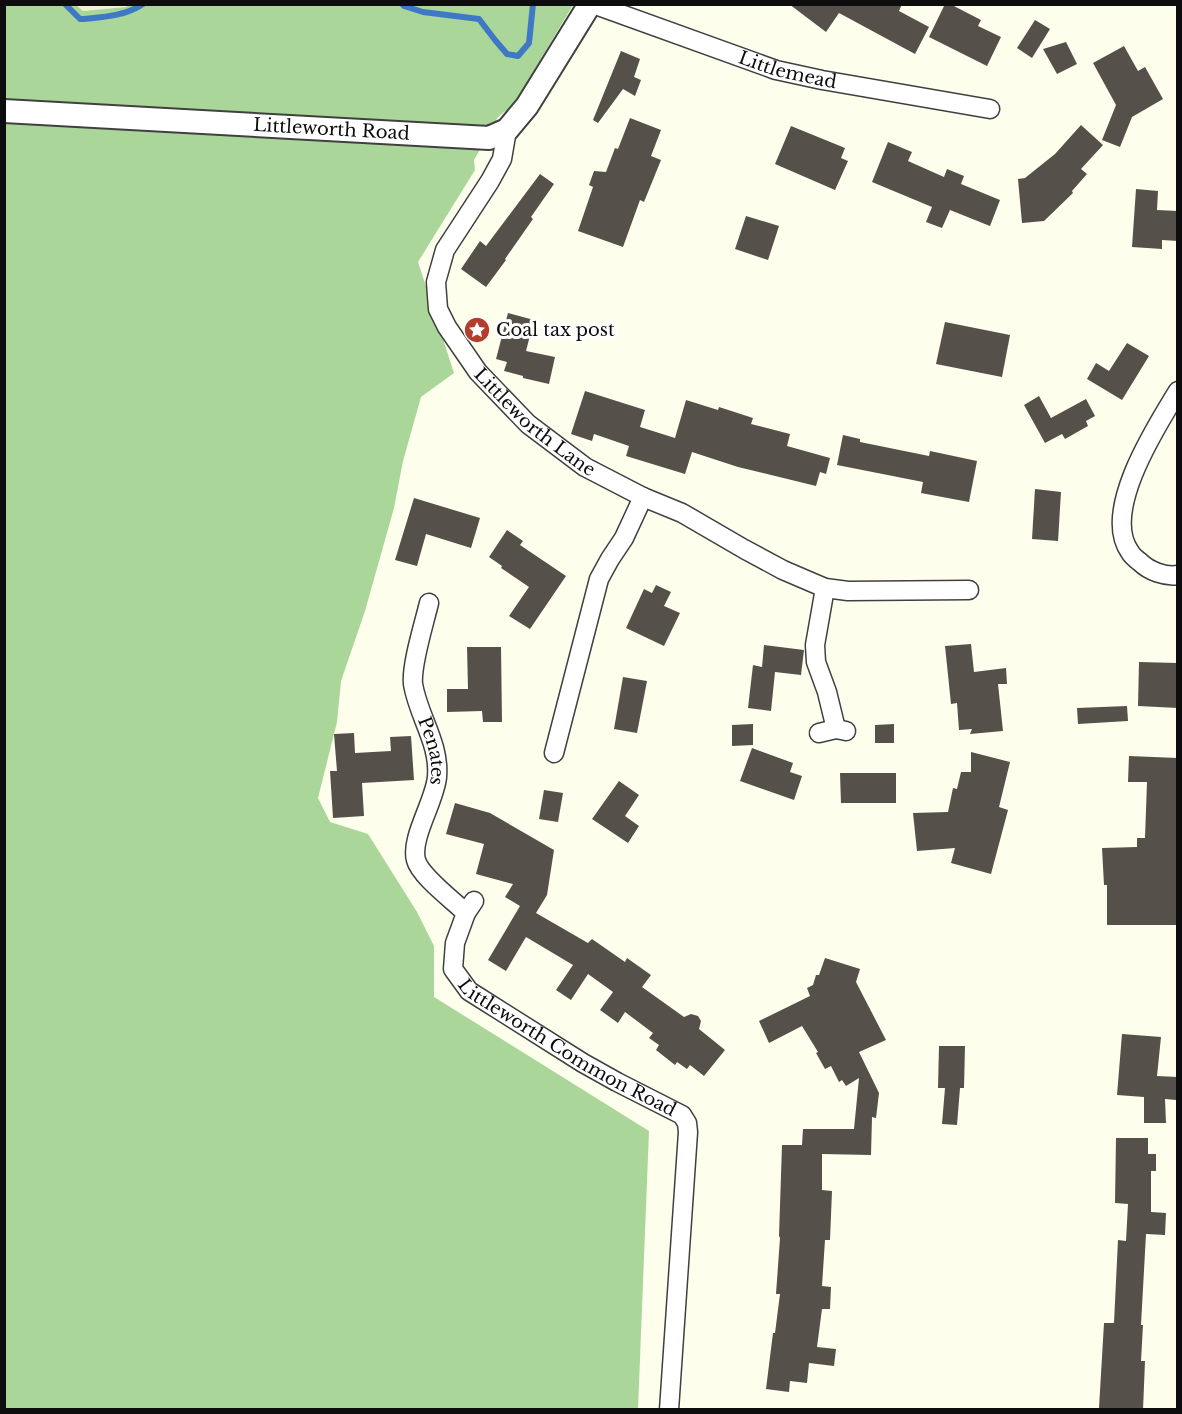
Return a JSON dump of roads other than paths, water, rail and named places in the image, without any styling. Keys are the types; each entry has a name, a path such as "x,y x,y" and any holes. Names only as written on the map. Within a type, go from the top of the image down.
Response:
{"street":[{"name":"Littlemead","path":"591,4 776,70 990,109"},
{"path":"507,130 527,106 591,4"},
{"name":"Littleworth Road","path":"4,111 489,138 507,130"},
{"name":"Littleworth Lane","path":"507,130 502,159 445,250 436,282 438,309 447,327 478,372 528,424 585,467 643,497 682,513 783,570 825,588 848,591 969,590"},
{"path":"1178,392 1154,432 1129,483 1122,516 1123,537 1129,552 1145,568 1161,574 1178,575"},
{"path":"554,753 599,579 624,538 643,497"},
{"path":"825,588 815,645 816,662 827,692 834,731"},
{"name":"Penates","path":"429,603 413,683 437,755 437,778 414,849 416,862 424,873 470,907"},
{"name":"Littleworth Common Road","path":"470,907 455,943 453,969 469,991 592,1068 682,1115 687,1123 669,1410"}],"waterway":[{"path":"65,4 80,19 107,17 143,4"},
{"path":"402,4 423,12 479,19 507,54 518,56 529,43 533,4"}],"place":[{"name":"Coal tax post","path":"477,330"}]}
